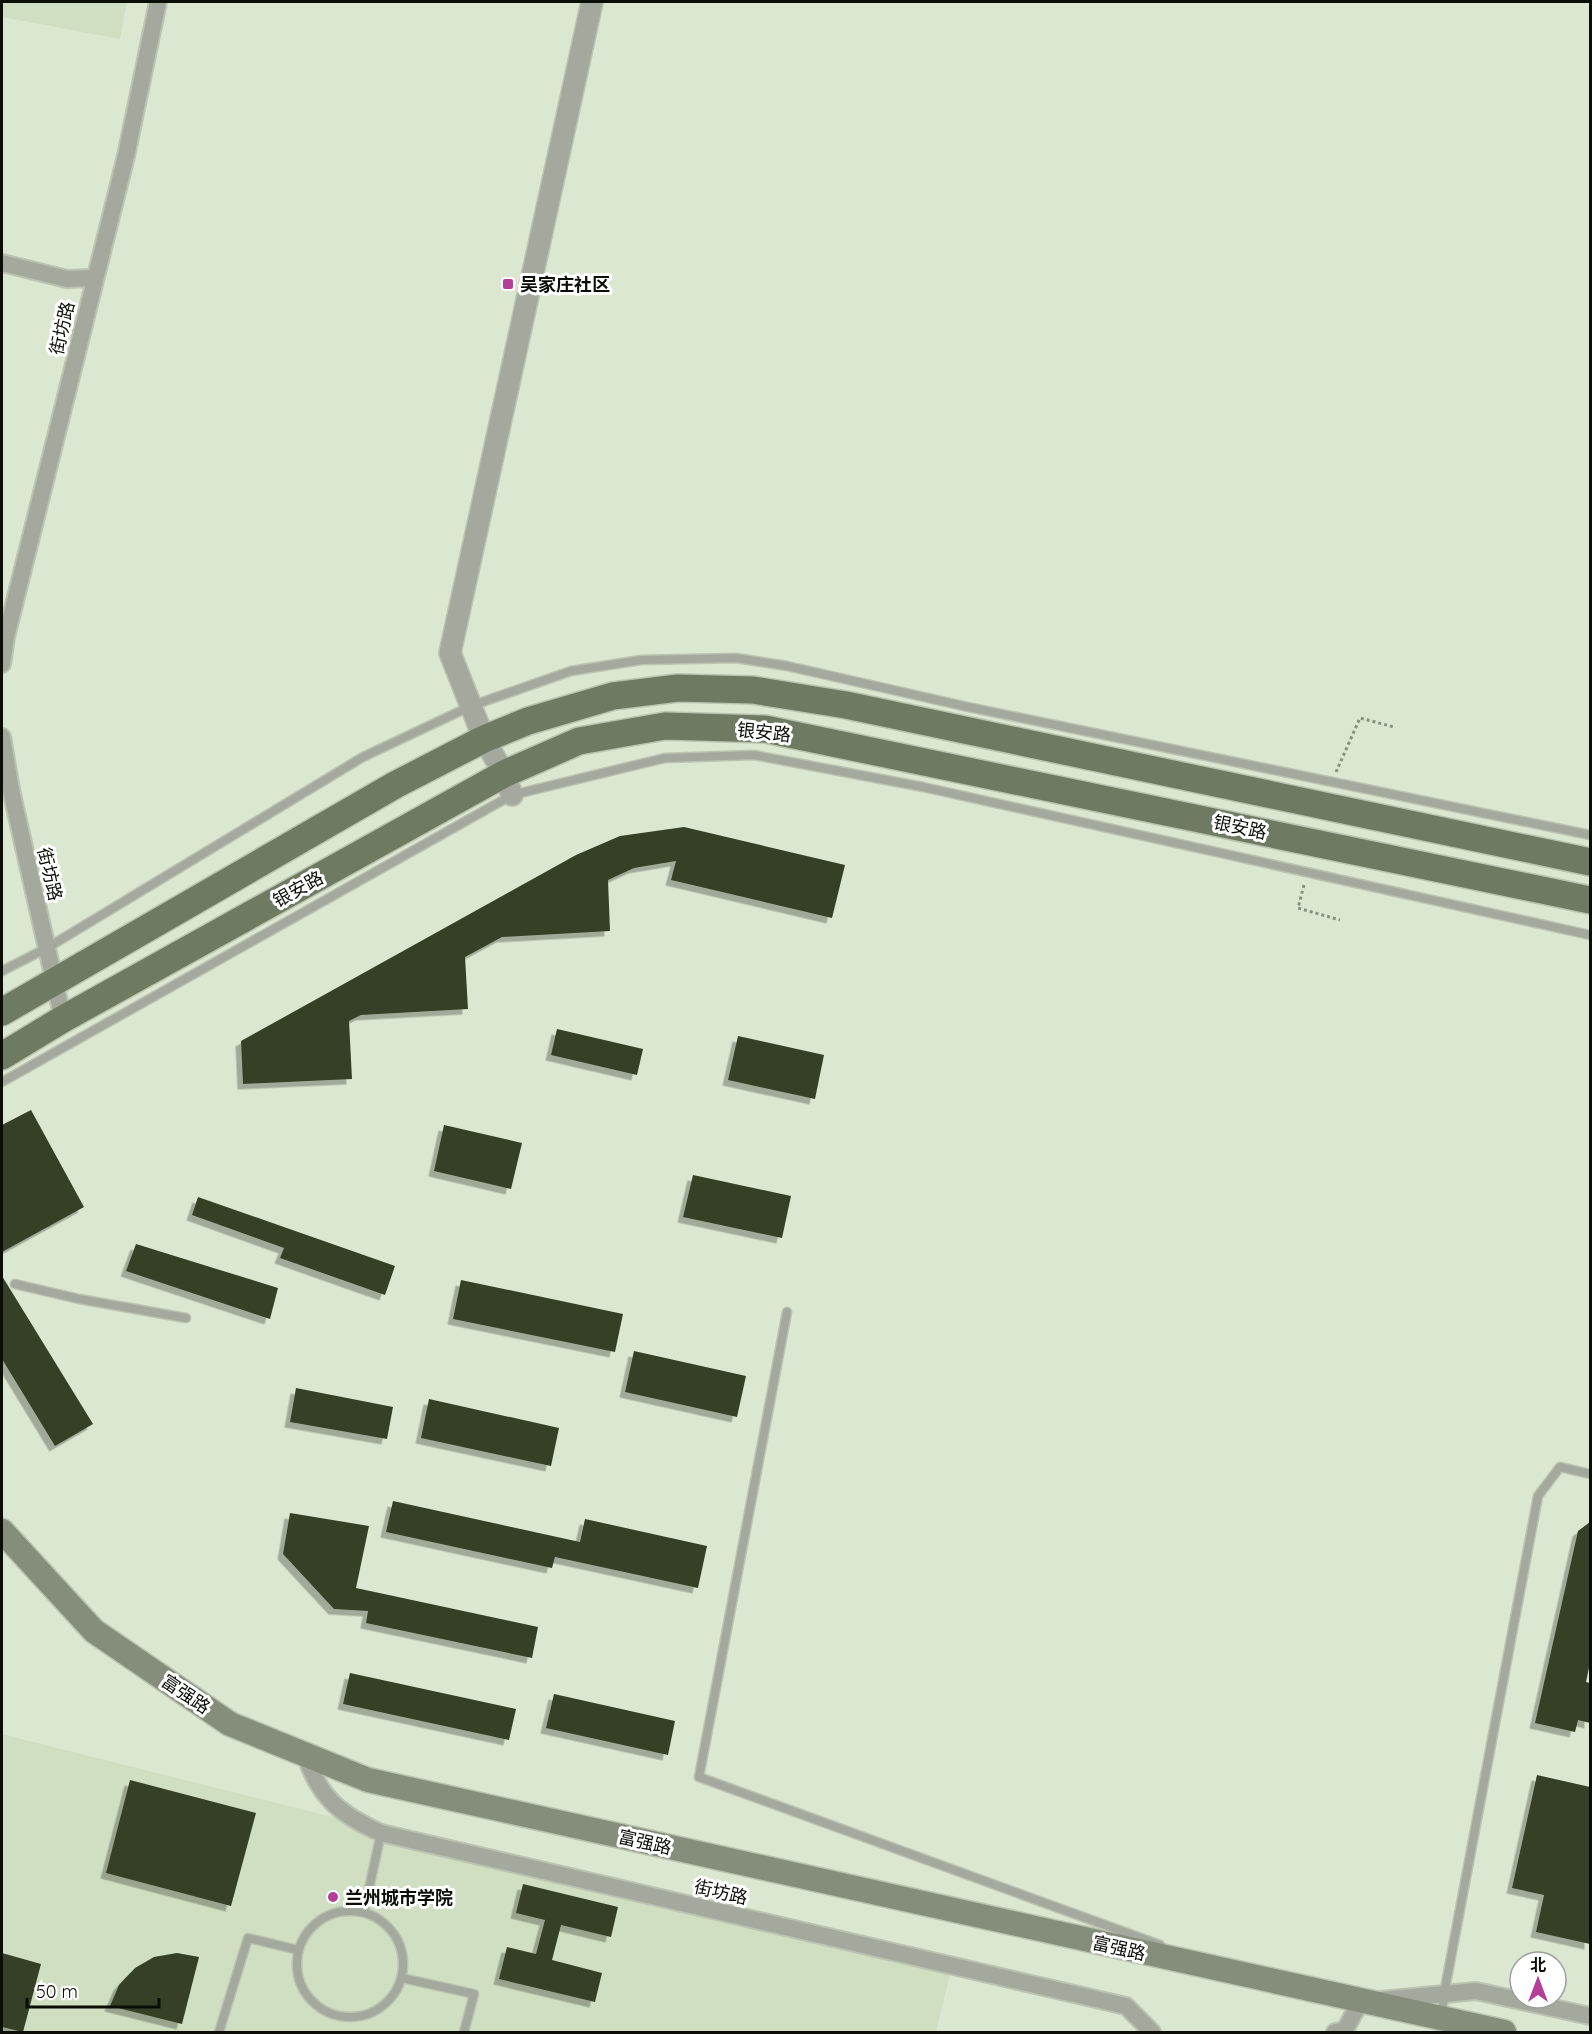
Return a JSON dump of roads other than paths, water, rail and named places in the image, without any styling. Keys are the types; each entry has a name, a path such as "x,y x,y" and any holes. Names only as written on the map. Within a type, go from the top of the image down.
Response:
{"main road":[{"path":"2,1012 395,785 484,739 546,715 613,696 678,688 753,690 858,707 1590,862"},
{"name":"银安路","path":"2,1056 63,1019 508,785 579,741 665,726 765,729 1590,900"},
{"name":"富强路","path":"2,1531 94,1631 230,1724 368,1780 1360,2002 1504,2032"}],"street":[{"name":"街坊路","path":"2,664 6,637 126,156 158,2"},
{"path":"508,785 484,739 450,653 592,2"},
{"path":"2,263 67,279 94,278"},
{"name":"街坊路","path":"2,737 4,767 63,1019"},
{"name":"街坊路","path":"305,1754 311,1773 328,1799 352,1820 381,1833 1126,2006 1152,2032"},
{"name":"富强路","path":"1360,2002 1476,1991 1590,2016"},
{"path":"1345,2032 1360,2002"}],"lane":[{"path":"3,970 47,948 363,757 471,706 570,671 640,660 736,658 787,666 968,707 1590,835"},
{"path":"2,1082 508,785 665,758 754,755 923,787 1590,935"},
{"path":"15,1284 79,1299 186,1318"},
{"path":"787,1312 699,1777 1162,1946 1324,1994"},
{"path":"1442,2019 1444,1994 1538,1496 1560,1467 1590,1474"},
{"path":"364,1912 381,1833"},
{"path":"343,1911 364,1912 383,1921 397,1937 404,1957 402,1978 393,1997 377,2011 357,2017 336,2016 317,2007 303,1991 296,1971 298,1950 307,1931 323,1917 343,1911"},
{"path":"219,2032 248,1938 298,1950"},
{"path":"402,1978 474,1994 464,2032"}],"place":[{"name":"吴家庄社区","path":"508,284"},
{"name":"兰州城市学院","path":"333,1897"}]}
